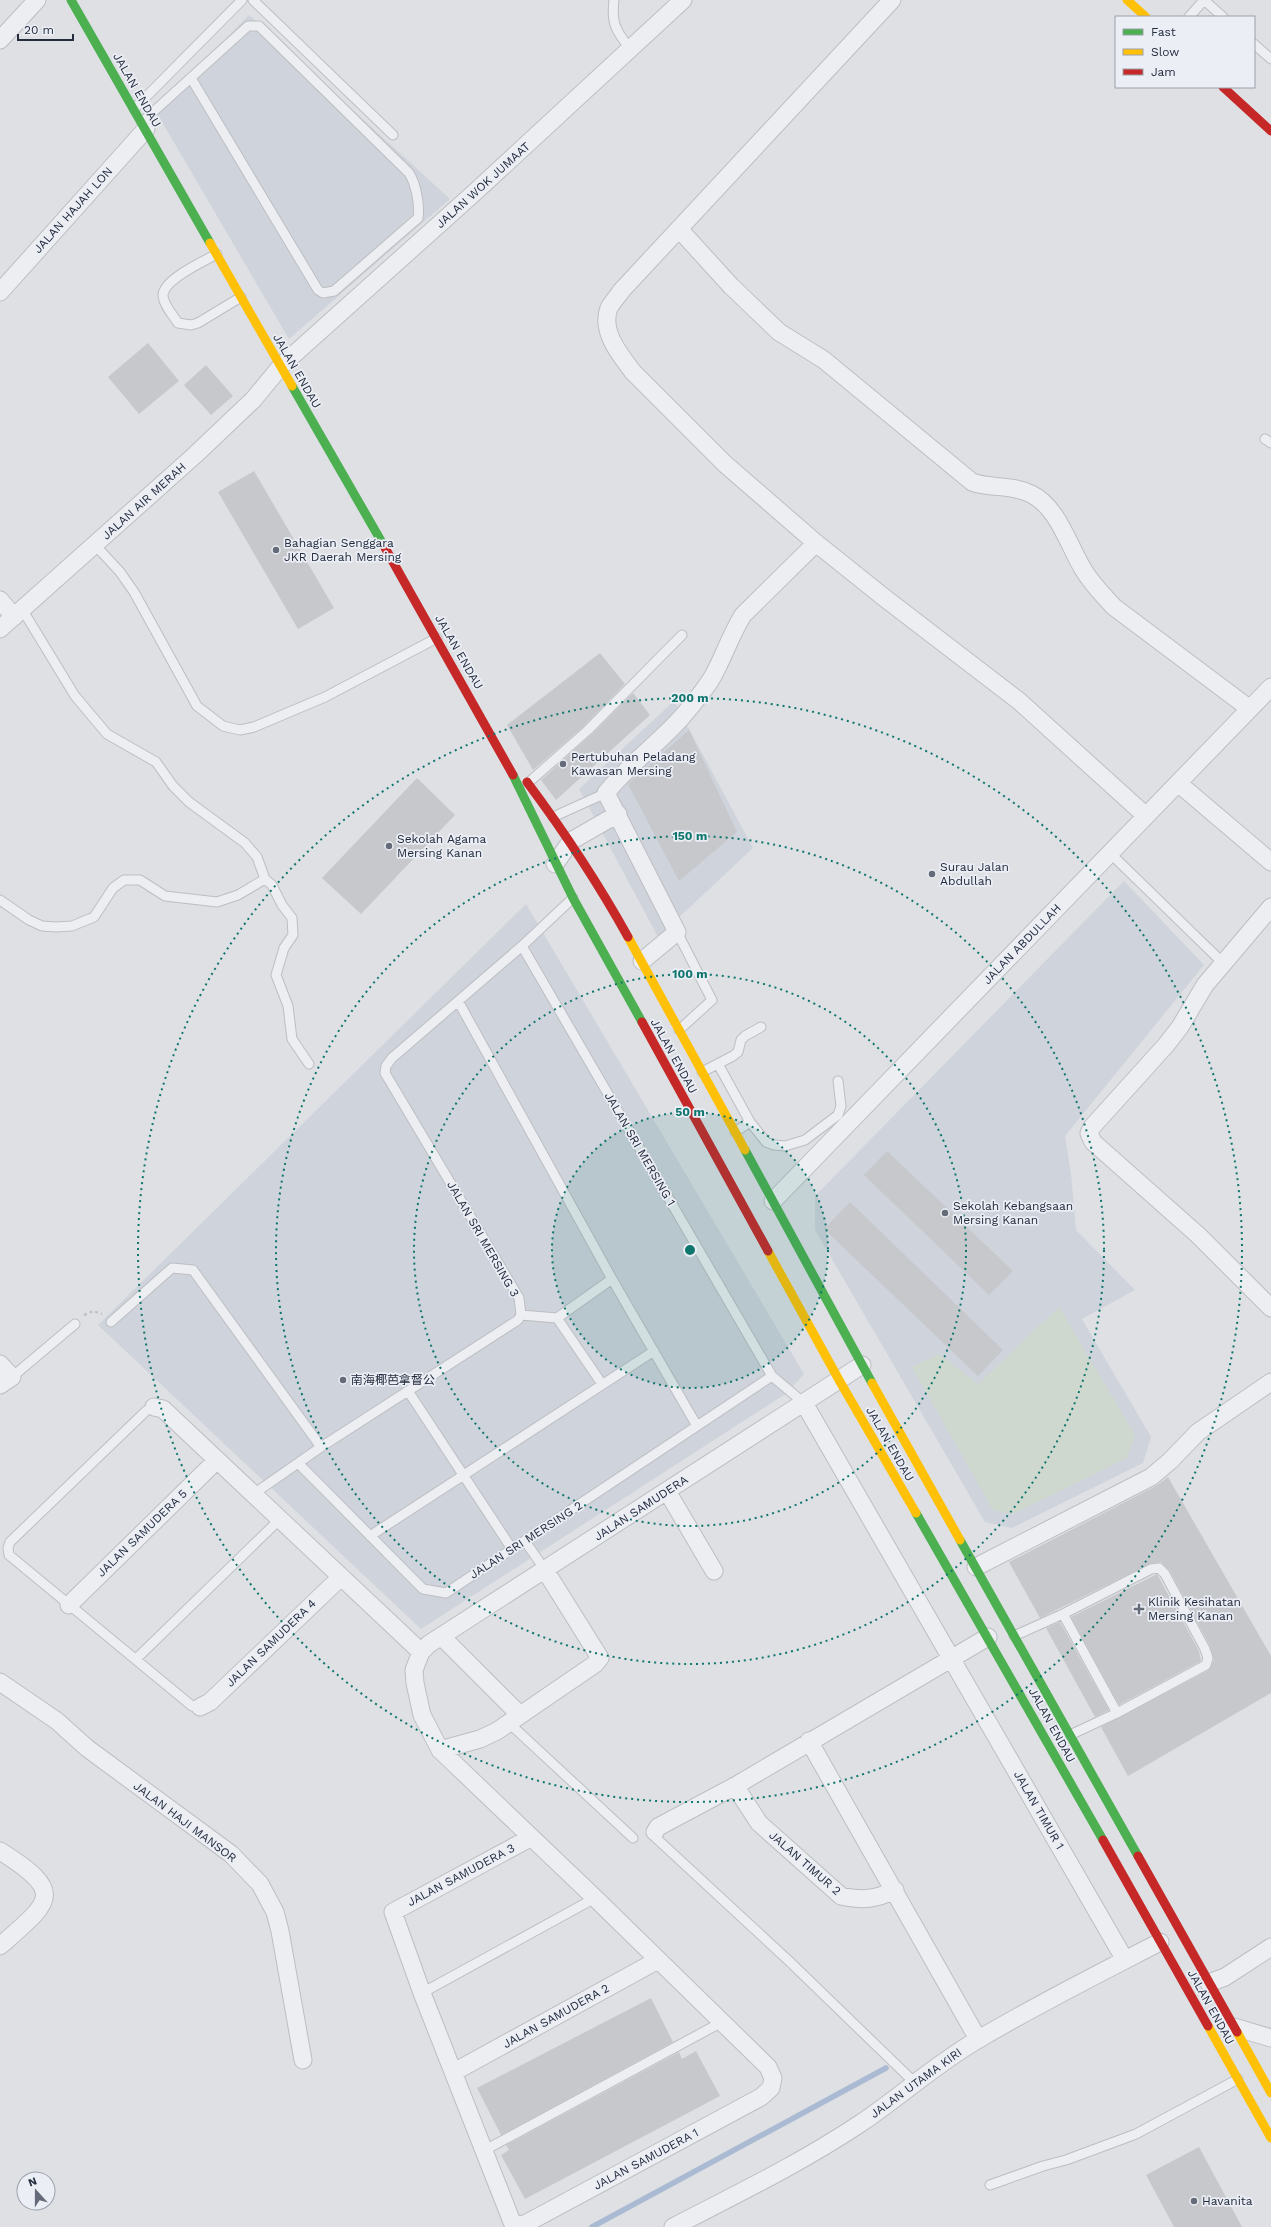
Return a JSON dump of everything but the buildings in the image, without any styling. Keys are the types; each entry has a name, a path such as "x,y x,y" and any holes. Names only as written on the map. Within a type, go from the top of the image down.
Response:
{"main road":[{"name":"JALAN ENDAU","path":"71,0 218,253 240,297 438,638 503,754 555,864 573,898 839,1380 988,1637 1238,2079 1265,2091"},
{"path":"1127,0 1145,16"},
{"path":"1224,88 1271,131"},
{"name":"JALAN ENDAU","path":"503,754 528,783 571,841 600,886 862,1365 1234,2027 1265,2091 1271,2138"}],"street":[{"path":"0,40 37,0"},
{"name":"JALAN WOK JUMAAT","path":"281,366 474,193 631,50 683,0"},
{"path":"892,0 622,290 609,307 606,319 613,342 621,357 633,372 724,464 816,543 1019,701 1146,816"},
{"name":"JALAN HAJAH LON","path":"0,292 144,126"},
{"path":"678,229 731,286 779,332 824,360 972,482 980,485 1004,486 1034,495 1059,523 1083,569 1114,607 1250,709"},
{"name":"JALAN AIR MERAH","path":"0,629 96,546 253,400 281,366"},
{"path":"642,961 677,932 618,814 606,794 618,779 648,752 677,722 695,700 712,677 734,630 743,615 816,543"},
{"path":"0,600 18,613"},
{"name":"JALAN ABDULLAH","path":"773,1201 1271,687"},
{"path":"1178,783 1271,862"},
{"path":"555,864 571,841 618,814"},
{"path":"1271,907 1222,963 1205,985 1180,1027 1166,1045 1092,1127 1089,1134 1093,1142 1198,1235 1271,1308"},
{"path":"0,1364 6,1381"},
{"name":"JALAN SAMUDERA","path":"420,1652 441,1636 862,1365"},
{"path":"976,1567 1151,1477 1170,1461 1198,1432 1271,1382"},
{"name":"JALAN TIMUR 1","path":"804,1403 1125,1960"},
{"path":"154,1407 164,1409 216,1461 420,1652 414,1670 417,1694 422,1715 440,1750 722,2022"},
{"name":"JALAN SAMUDERA 5","path":"68,1605 216,1461"},
{"path":"667,1491 714,1571"},
{"path":"440,1750 480,1739 595,1664 600,1658 545,1570"},
{"name":"JALAN SAMUDERA 4","path":"200,1707 210,1702 340,1577"},
{"path":"441,1636 514,1718"},
{"path":"655,1832 658,1827 735,1786 809,1741 953,1660 988,1637"},
{"name":"JALAN HAJI MANSOR","path":"0,1682 57,1720 87,1748 222,1847 260,1884 275,1912 280,1931 304,2060"},
{"path":"809,1741 895,1890 978,2039"},
{"name":"JALAN TIMUR 2","path":"735,1786 759,1823 841,1896 853,1899 871,1899 895,1890"},
{"name":"JALAN SAMUDERA 3","path":"422,1993 393,1912 530,1838"},
{"path":"0,1851 34,1873 45,1892 44,1903 36,1914 0,1946"},
{"name":"JALAN UTAMA KIRI","path":"673,2227 773,2176 820,2148 890,2103 914,2082 978,2039 1160,1942"},
{"path":"1209,1983 1225,1977 1271,1947"},
{"name":"JALAN SAMUDERA 2","path":"454,2072 658,1960"},
{"path":"422,1993 485,2150"},
{"name":"JALAN SAMUDERA 1","path":"485,2150 512,2222 518,2226 525,2224 761,2097 771,2088 773,2078 768,2067 722,2022"},
{"path":"1234,2027 1271,2038"}],"lane":[{"path":"134,109 242,0"},
{"path":"253,0 393,135"},
{"path":"614,0 612,18 617,32 631,50"},
{"path":"1190,16 1204,0 1222,16"},
{"path":"144,126 191,78 248,26 259,26 409,173 412,179 419,212 418,218 334,291 323,293 318,290 191,78"},
{"path":"1255,45 1271,59"},
{"path":"218,253 169,282 163,295 165,302 178,323 191,325 198,323 240,297"},
{"path":"96,546 120,572 134,592 198,706 224,726 240,730 254,727 325,697 438,638"},
{"path":"18,613 75,696 107,734 156,762 174,786 189,802 245,842 256,857 265,879 272,885 282,905 292,918 293,935 284,948 276,975 288,1006 292,1039 309,1064"},
{"path":"528,783 577,740 682,635"},
{"path":"553,817 606,794"},
{"path":"1110,853 1222,963"},
{"path":"0,900 29,920 42,926 72,926 94,917 113,888 124,880 140,880 165,896 217,902 238,895 265,879"},
{"path":"573,898 522,946 458,1001 612,1279 697,1426"},
{"path":"677,932 712,1000 679,1030"},
{"name":"JALAN SRI MERSING 1","path":"522,946 772,1376 804,1403"},
{"name":"JALAN SRI MERSING 3","path":"458,1001 392,1058 386,1066 385,1073 519,1298 521,1315"},
{"path":"702,1072 733,1056 738,1052 741,1040 761,1026"},
{"path":"718,1064 750,1122 766,1142 774,1145 785,1146 805,1140 838,1115 842,1106 838,1081"},
{"path":"735,1132 750,1122"},
{"path":"110,1322 172,1268 193,1270 321,1447"},
{"path":"252,1495 321,1447 518,1320 521,1315 557,1318 612,1279"},
{"path":"557,1318 602,1384"},
{"path":"6,1381 76,1324"},
{"path":"370,1536 654,1351"},
{"name":"JALAN SRI MERSING 2","path":"298,1463 423,1589 446,1593 772,1376"},
{"path":"408,1391 512,1550"},
{"path":"154,1407 146,1411 10,1542 8,1548 9,1556 192,1706 200,1707"},
{"path":"136,1659 279,1520"},
{"path":"526,1541 545,1570"},
{"path":"1014,1636 1063,1614 1151,1569 1159,1568 1165,1574 1205,1649 1208,1658 1206,1665 1117,1713 1070,1735"},
{"path":"1063,1614 1117,1713"},
{"path":"514,1718 633,1838"},
{"path":"655,1832 656,1838 789,1961 914,2082"},
{"path":"422,1993 595,1898"},
{"path":"485,2150 722,2022"},
{"path":"990,2185 1094,2151 1136,2134 1238,2079"}],"path":[{"path":"76,1324 84,1315 93,1311 102,1314 110,1322"}],"shaded area":[{"path":"249,15 450,199 289,339 155,110"},
{"path":"674,701 753,848 658,937 579,789"},
{"name":"Sekolah Kebangsaan Mersing Kanan","path":"1124,881 1204,965 1065,1136 1071,1174 1076,1230 1135,1290 1082,1319 1151,1437 1143,1463 1012,1528 985,1522 815,1230 815,1196"},
{"path":"526,904 804,1374 787,1393 421,1629 98,1325"},
{"path":"1059,1307 1135,1435 1127,1458 1013,1514 993,1510 912,1367 939,1354 978,1384"}],"waterway":[{"path":"592,2227 886,2068"}],"traffic: fast":[{"path":"71,0 210,243"},
{"path":"292,386 384,546"},
{"path":"513,775 573,898 642,1022"},
{"path":"745,1150 872,1383"},
{"path":"916,1513 1103,1840"},
{"path":"960,1540 1138,1856"}],"traffic: slow":[{"path":"1127,0 1145,16"},
{"path":"210,243 292,386"},
{"path":"628,937 745,1150"},
{"path":"768,1251 839,1380 916,1513"},
{"path":"872,1383 960,1540"},
{"path":"1208,2026 1271,2138"},
{"path":"1237,2032 1271,2093"}],"traffic: jam":[{"path":"1224,88 1271,131"},
{"path":"384,546 513,775"},
{"path":"527,782 580,858 628,937"},
{"path":"642,1022 768,1251"},
{"path":"1103,1840 1208,2026"},
{"path":"1138,1856 1237,2032"}],"place":[{"name":"Bahagian Senggara JKR Daerah Mersing","path":"276,550"},
{"name":"Pertubuhan Peladang Kawasan Mersing","path":"563,764"},
{"name":"Sekolah Agama Mersing Kanan","path":"389,846"},
{"name":"Surau Jalan Abdullah","path":"932,874"},
{"name":"Sekolah Kebangsaan Mersing Kanan","path":"945,1213"},
{"name":"南海椰芭拿督公","path":"343,1380"},
{"name":"Klinik Kesihatan Mersing Kanan","path":"1139,1609"},
{"name":"Havanita","path":"1194,2201"}]}
